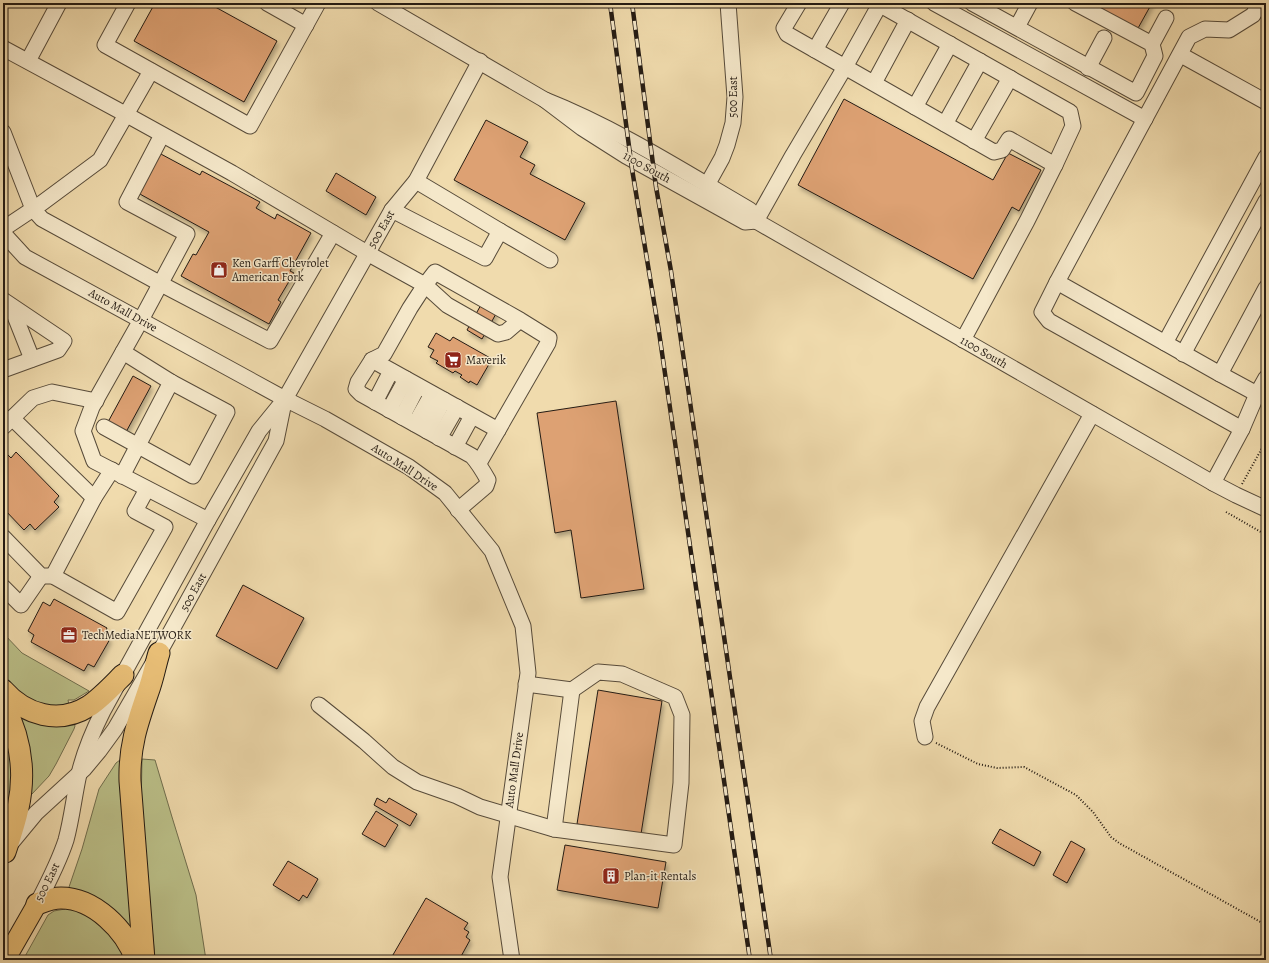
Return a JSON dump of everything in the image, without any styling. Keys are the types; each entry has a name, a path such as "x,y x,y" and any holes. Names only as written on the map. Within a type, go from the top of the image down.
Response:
{"highway":[{"path":"144,960 130,782 130,764 135,730 159,653"},
{"path":"3,690 18,704 31,711 49,715 60,715 78,711 89,706 124,676"},
{"path":"3,704 16,733 22,769 18,808 4,854"},
{"path":"37,904 51,899 66,898 95,909 107,917 119,929 136,960"}],"main road":[{"name":"500 East","path":"5,960 37,904"}],"street":[{"path":"28,61 59,3"},
{"path":"128,3 105,45 250,126 318,3"},
{"path":"267,3 306,25"},
{"name":"1100 South","path":"378,3 545,100 602,141 745,222 756,221"},
{"name":"500 East","path":"707,185 722,158 733,123 735,97 728,3"},
{"path":"799,3 784,28 786,34 994,152 1002,150 1009,139 1055,165"},
{"path":"815,50 842,3"},
{"path":"934,3 1145,119"},
{"path":"972,3 1136,93 1154,56 1152,44 1166,18"},
{"path":"1017,27 1030,3"},
{"path":"1075,3 1152,44"},
{"path":"1242,429 1049,321 1042,312 1145,119 1181,55 1189,37 1205,28 1229,30 1253,16 1260,3"},
{"path":"756,221 793,155 846,67 878,4 1070,112 1073,126 1055,165 1027,221 962,340"},
{"path":"874,83 908,20"},
{"path":"1088,68 1104,38"},
{"path":"915,107 950,44"},
{"path":"3,48 232,173 425,286 447,304 498,334 506,332 520,320"},
{"path":"1181,55 1266,102"},
{"name":"500 East","path":"37,904 54,871 65,840 72,814 79,774 85,753 96,726 208,520 259,431 285,399 392,210 416,181 480,61"},
{"path":"945,124 980,61"},
{"path":"3,229 100,160 151,71"},
{"path":"974,141 1010,78"},
{"name":"1100 South","path":"545,100 581,115 606,128 707,185 750,210 756,221 1213,483 1266,509"},
{"path":"3,132 33,209 42,219 270,341 333,233"},
{"path":"162,135 127,202 187,234 96,401 83,431 94,461 208,520"},
{"path":"1165,343 1266,157"},
{"path":"416,181 500,232 550,260"},
{"path":"1183,354 1266,202"},
{"path":"392,210 485,258 500,232"},
{"name":"Auto Mall Drive","path":"3,233 25,256 285,399 325,419 409,467 445,493 492,551 523,626 528,673 500,877 512,960"},
{"path":"458,510 486,486 488,480 478,463 472,456 388,410 361,394 356,389 358,382 372,360 384,354 410,308 435,272 549,338 548,343 478,463"},
{"path":"1057,282 1183,354 1257,394"},
{"path":"1220,374 1266,288"},
{"path":"7,303 32,360"},
{"path":"3,370 58,350 64,341 7,303"},
{"path":"104,427 193,476 227,412 171,382 123,352"},
{"path":"372,360 498,430"},
{"path":"375,402 391,371"},
{"path":"1213,483 1242,429 1257,394 1266,378"},
{"path":"3,587 21,605 47,576 94,498 138,447 171,382"},
{"path":"388,410 412,382"},
{"path":"412,382 421,427"},
{"path":"94,498 7,422 33,398 52,392 96,401"},
{"name":"500 East","path":"4,854 36,813 79,774 96,756 115,729 159,653 276,441 285,399"},
{"path":"421,427 444,400"},
{"path":"421,427 444,400"},
{"path":"925,737 922,721 927,707 1092,414"},
{"path":"455,447 472,416"},
{"path":"3,537 47,576 117,612 165,527 135,511 147,489"},
{"path":"318,704 364,741 393,767 417,782 457,796 480,807 554,829 674,845 681,783 682,715 675,697 622,674 598,672 572,690 526,684"},
{"path":"554,829 572,690"}],"path":[{"path":"1242,485 1266,441"},
{"path":"1226,512 1266,535"},
{"path":"925,737 978,764 997,768 1024,767 1076,796 1093,812 1111,837 1119,843 1266,925"}],"green space":[{"path":"3,633 22,653 89,691 74,700 68,700 69,705 50,706 38,704 15,690 3,674"},
{"path":"18,711 73,719 75,726 49,776 32,794 29,793"},
{"path":"3,715 17,777 3,828"},
{"path":"142,759 155,760 196,895 206,960 155,960 141,810"},
{"path":"120,760 124,760 138,940 68,890 82,849 99,789 116,763"},
{"path":"67,904 101,920 131,960 23,960 48,915 54,911 65,909"}],"building":[{"path":"155,3 208,3 277,41 244,102 134,41"},
{"path":"1087,3 1152,3 1137,30"},
{"path":"844,99 993,180 1008,153 1041,170 1019,211 1012,207 973,279 798,185"},
{"path":"486,120 528,142 520,157 535,165 530,174 585,203 565,240 454,180"},
{"path":"159,153 200,175 202,171 260,202 256,208 275,219 277,214 311,233 290,271 294,273 278,300 281,302 269,324 181,276 193,254 196,255 209,232 138,193"},
{"path":"336,173 376,197 366,215 326,191"},
{"path":"482,303 497,312 482,339 467,330"},
{"path":"436,333 450,341 453,337 492,359 477,385 470,381 469,383 460,377 462,375 455,371 453,373 436,363 438,361 430,357 434,350 428,347"},
{"path":"133,376 151,386 126,432 108,422"},
{"path":"616,401 644,589 581,598 571,530 555,533 537,413"},
{"path":"5,452 11,458 16,452 59,496 54,502 59,507 35,530 30,524 24,530 3,508 3,454"},
{"path":"243,585 304,618 277,669 216,636"},
{"name":"TechMediaNETWORK","path":"54,599 107,628 104,635 110,639 94,667 88,664 84,671 31,642 34,635 28,631 43,602 50,606"},
{"path":"598,690 662,701 641,834 577,824"},
{"path":"377,798 386,803 389,798 417,814 410,826 374,805"},
{"path":"376,811 398,825 385,847 362,834"},
{"path":"1000,829 1041,852 1034,866 992,843"},
{"path":"1071,841 1085,849 1067,883 1053,875"},
{"name":"Plan-it Rentals","path":"565,845 666,862 658,908 557,890"},
{"path":"288,861 318,879 307,898 303,895 299,901 273,885"},
{"path":"426,898 468,923 464,929 469,932 466,937 470,940 459,960 390,960"}],"railway":[{"path":"610,3 632,169 659,332 750,960"},
{"path":"632,3 656,187 671,271 771,960"}],"place":[{"name":"Ken Garff Chevrolet American Fork","path":"219,270"},
{"name":"Maverik","path":"453,360"},
{"name":"TechMediaNETWORK","path":"69,635"},
{"name":"Plan-it Rentals","path":"611,876"}]}
